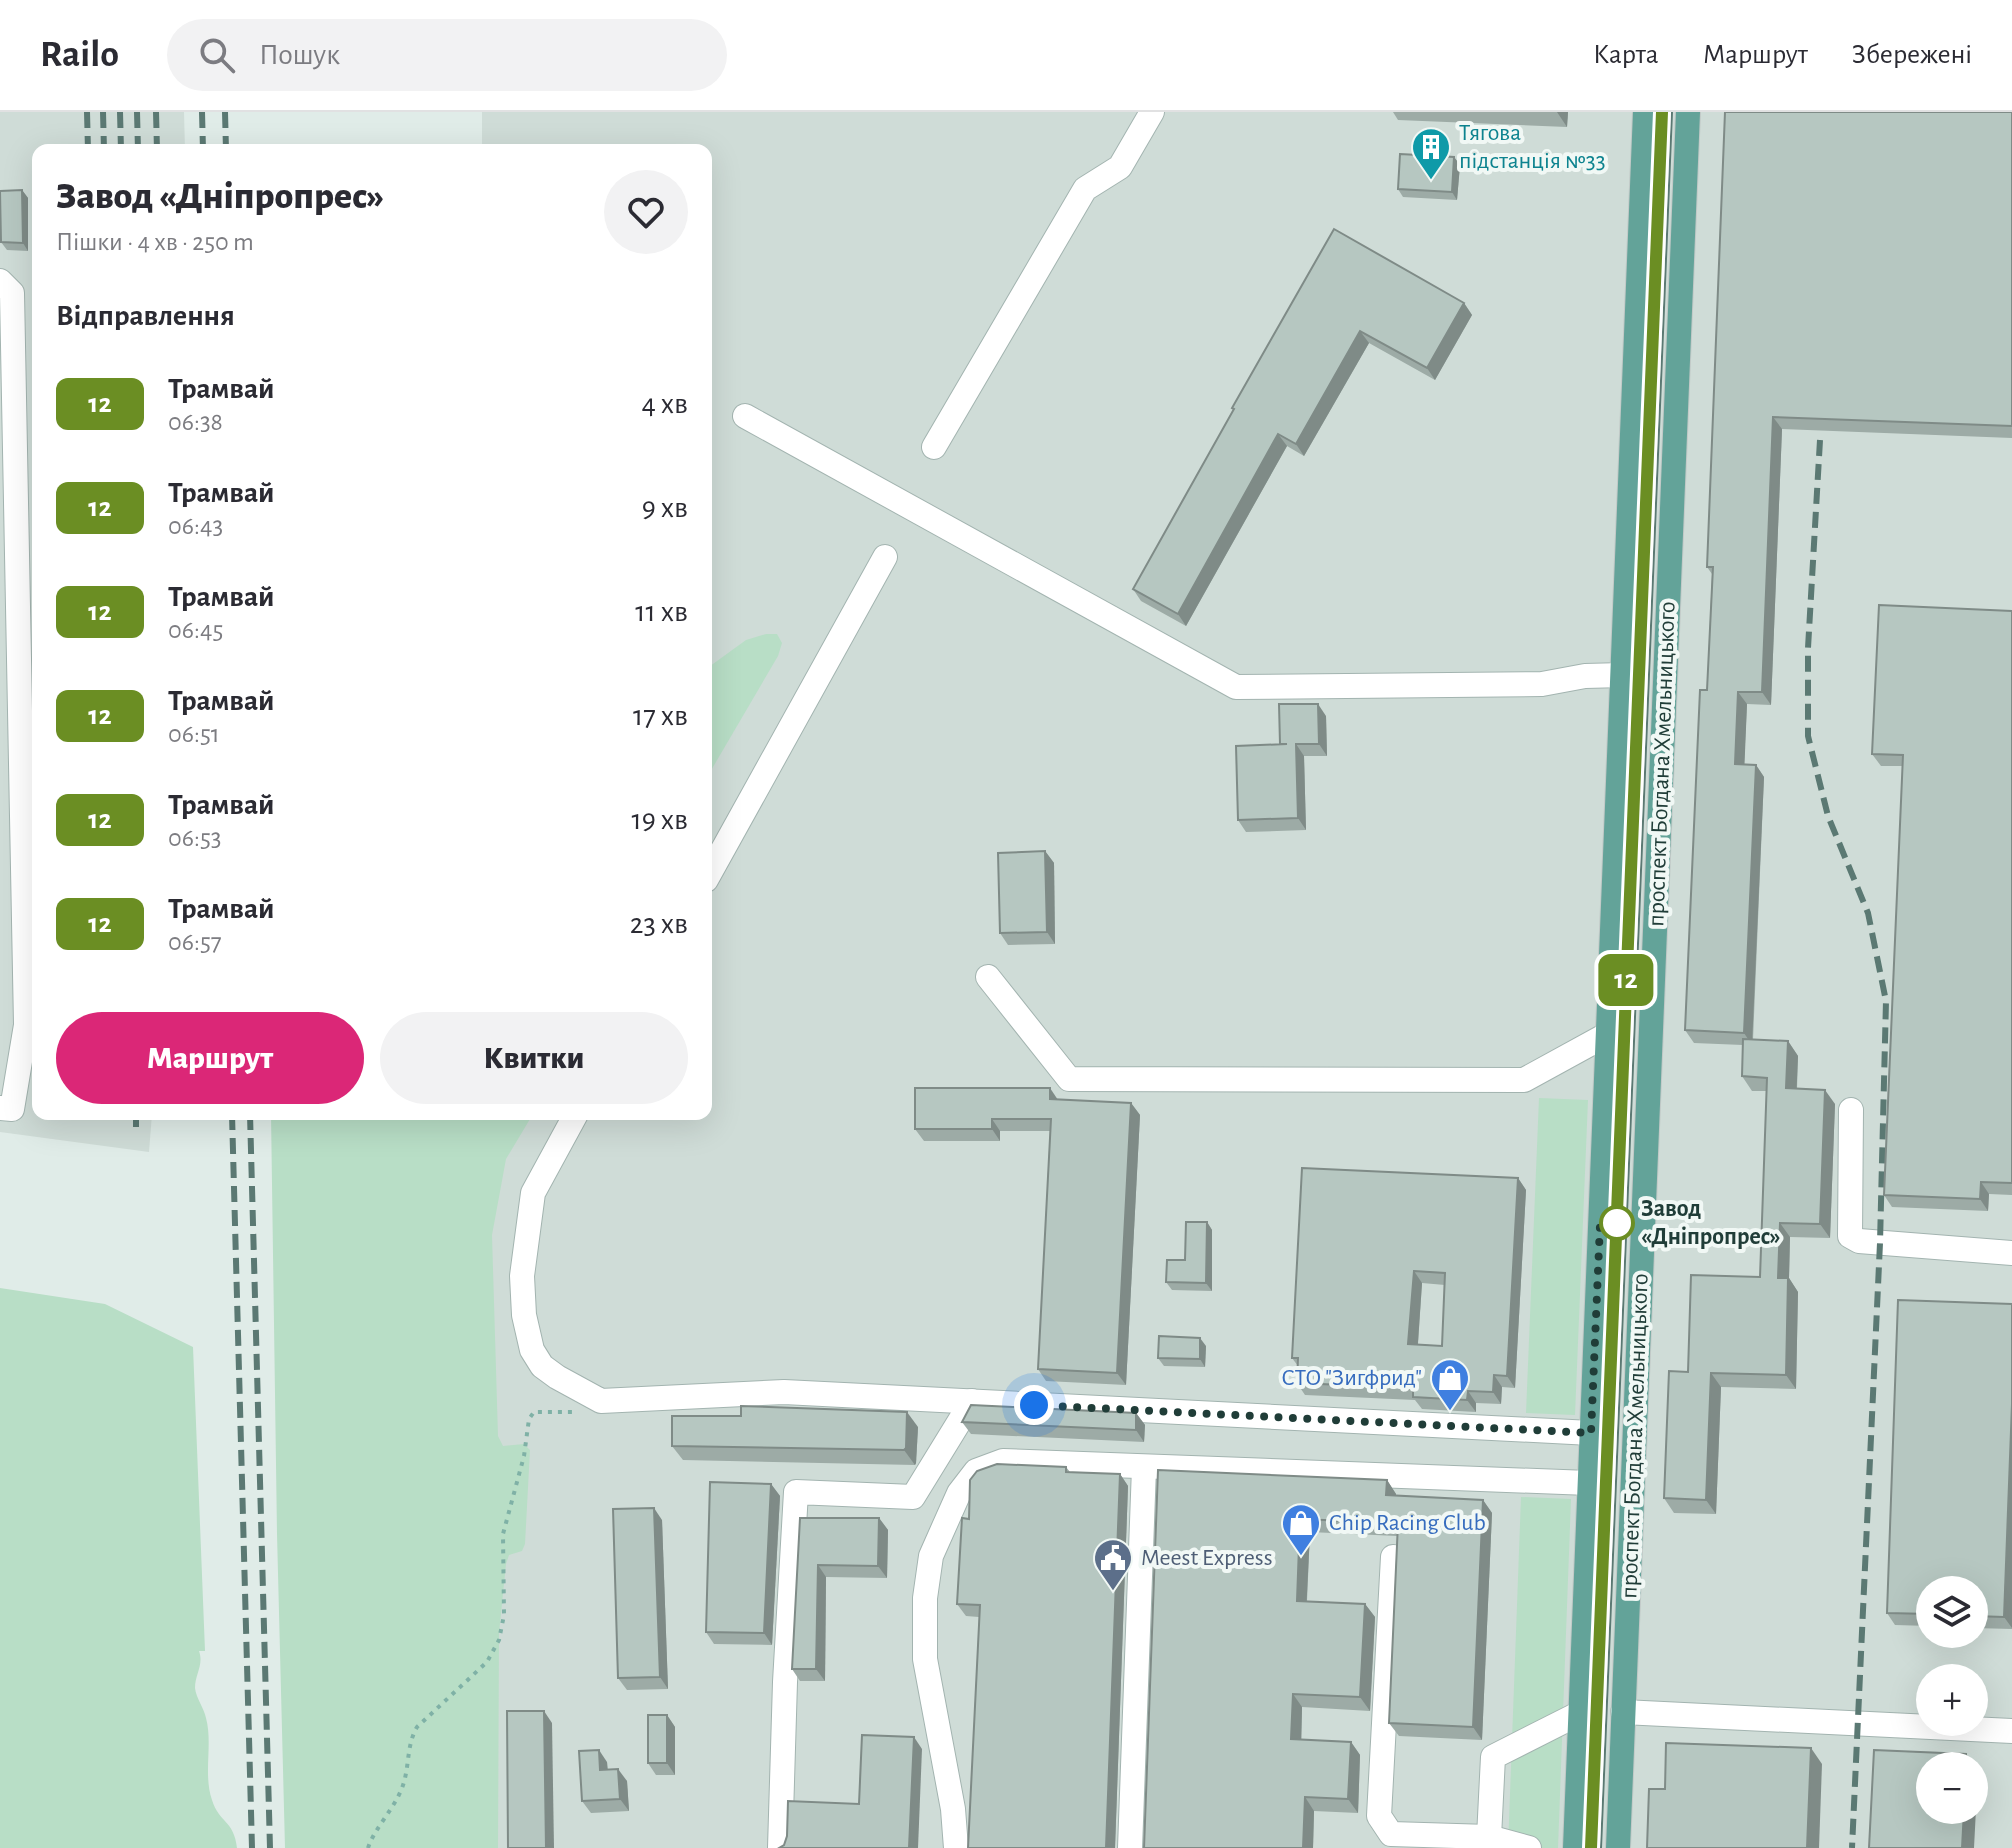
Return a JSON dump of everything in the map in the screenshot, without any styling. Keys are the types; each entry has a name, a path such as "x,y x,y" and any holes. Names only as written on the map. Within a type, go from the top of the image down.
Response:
{"main road":[{"name":"проспект Богдана Хмельницького","path":"1575,1848 1645,112"},
{"name":"проспект Богдана Хмельницького","path":"1618,1848 1688,112"}],"lane":[{"path":"934,447 1085,189 1120,167 1152,112"},
{"path":"0,281 12,293 26,1025 12,1109 0,1108"},
{"path":"745,416 1236,687 1542,684 1585,676 1623,675"},
{"path":"712,869 885,557"},
{"path":"988,977 1069,1079 1524,1080 1608,1034"},
{"path":"1851,1110 1850,1236 1859,1241 2012,1253"},
{"path":"573,1120 533,1193 522,1276 524,1315 532,1350 542,1366 601,1401 784,1392 1591,1433"},
{"path":"780,1848 785,1682 796,1492 913,1497 972,1401"},
{"path":"956,1848 953,1809 925,1659 925,1613 931,1556 959,1493 976,1471 1003,1461 1589,1483"},
{"path":"1130,1848 1144,1468"},
{"path":"1393,1557 1379,1816 1391,1834 1489,1837 1529,1848"},
{"path":"1623,1712 2012,1731"},
{"path":"1489,1837 1493,1757 1580,1713"}],"path":[{"path":"368,1848 401,1790 408,1769 409,1741 417,1727 487,1662 499,1640 504,1615 503,1534 532,1414 538,1411 579,1412 593,1408 601,1401"}],"shaded area":[{"path":"0,112 184,112 185,144 32,144 32,1120 152,1120 149,1152 0,1132"},
{"path":"482,112 2012,112 2012,1848 488,1848 485,1120 712,1120 712,144 482,144"}],"green space":[{"path":"777,634 782,643 778,656 712,769 712,665 746,640"},
{"path":"1539,1098 1588,1100 1575,1415 1526,1413"},
{"path":"271,1120 529,1120 506,1159 492,1235 498,1436 503,1446 524,1444 530,1450 525,1544 522,1551 509,1555 506,1564 499,1633 498,1848 285,1848"},
{"path":"0,1288 105,1304 193,1347 205,1651 199,1651 195,1688 208,1728 209,1790 215,1808 233,1832 237,1848 0,1848"},
{"path":"1521,1497 1571,1499 1558,1848 1508,1848"}],"building":[{"path":"1725,112 2012,112 2012,426 1773,417 1762,692 1738,692 1735,764 1756,765 1744,1033 1685,1030 1700,690 1707,690 1713,567 1707,567"},
{"name":"Тягова пiдстанцiя №33","path":"1400,154 1454,157 1452,192 1398,189"},
{"path":"22,190 23,243 1,242 0,191"},
{"path":"1334,229 1464,303 1427,368 1360,331 1296,444 1278,434 1178,614 1133,589"},
{"path":"1879,605 2012,611 2012,1183 1981,1182 1980,1199 1884,1195 1903,755 1872,754"},
{"path":"1279,704 1318,704 1319,744 1296,744 1298,818 1238,820 1236,746 1287,744 1280,744"},
{"path":"1045,851 1047,932 1000,933 998,853"},
{"path":"1743,1039 1788,1041 1786,1088 1825,1090 1820,1224 1780,1223 1778,1278 1788,1278 1786,1375 1711,1373 1706,1500 1664,1498 1669,1371 1688,1372 1691,1275 1760,1277 1767,1078 1742,1076"},
{"path":"915,1088 1050,1088 1050,1099 1131,1103 1117,1373 1038,1369 1051,1119 992,1119 992,1129 915,1129"},
{"path":"1302,1168 1518,1178 1507,1376 1494,1375 1493,1392 1468,1391 1467,1400 1413,1397 1413,1388 1297,1383 1298,1358 1292,1358","holes":["1414,1271 1445,1273 1442,1346 1408,1344"]},
{"path":"1186,1222 1207,1222 1206,1283 1166,1282 1167,1260 1185,1260"},
{"path":"1898,1300 2012,1304 2012,1404 2004,1617 1988,1616 1988,1576 1916,1576 1916,1614 1887,1613"},
{"path":"1159,1336 1200,1338 1200,1359 1158,1358"},
{"path":"971,1405 1136,1413 1136,1430 962,1422"},
{"path":"741,1406 907,1412 906,1448 672,1446 672,1416 741,1416"},
{"path":"997,1464 1066,1467 1066,1472 1120,1474 1106,1848 968,1848 980,1605 957,1604 962,1518 969,1519 970,1480 977,1471"},
{"path":"1158,1470 1387,1480 1386,1495 1483,1500 1473,1727 1389,1723 1398,1523 1300,1519 1297,1601 1365,1604 1360,1697 1293,1694 1291,1739 1351,1742 1348,1799 1305,1797 1303,1848 1144,1848"},
{"path":"710,1482 771,1484 764,1633 706,1632"},
{"path":"654,1508 660,1677 618,1678 613,1509"},
{"path":"800,1518 879,1518 878,1566 818,1565 816,1669 792,1669"},
{"path":"507,1711 544,1711 546,1848 508,1848"},
{"path":"648,1715 667,1715 667,1763 648,1763"},
{"path":"862,1735 914,1737 909,1848 779,1848 784,1845 787,1836 788,1801 859,1804"},
{"path":"1666,1743 1811,1748 1807,1848 1647,1848 1649,1789 1665,1789"},
{"path":"599,1750 600,1770 618,1769 620,1799 582,1801 579,1751"},
{"path":"1874,1750 1920,1752 1916,1752 1916,1824 1963,1824 1962,1848 1869,1848"}],"tram line":[{"name":"12","path":"1591,1848 1662,112"},
{"path":"1601,1848 1672,112"}],"railway":[{"path":"87,112 88,144"},
{"path":"103,112 104,144"},
{"path":"120,112 121,144"},
{"path":"137,112 138,144"},
{"path":"156,112 157,144"},
{"path":"202,112 203,144"},
{"path":"225,112 226,144"},
{"path":"1820,440 1808,648 1808,736 1828,816 1868,913 1886,1001 1880,1243 1852,1848"},
{"path":"136,1120 136,1127"},
{"path":"232,1120 252,1848"},
{"path":"250,1120 270,1848"}],"place":[{"name":"Тягова пiдстанцiя №33","path":"1431,181"},
{"name":"Завод «Дніпропрес»","path":"1617,1223"},
{"name":"СТО \"Зигфрид\"","path":"1450,1412"},
{"name":"Chip Racing Club","path":"1301,1557"},
{"name":"Meest Express","path":"1113,1592"}],"route":[{"path":"1034,1405 1591,1433 1600,1225 1617,1223"}]}
